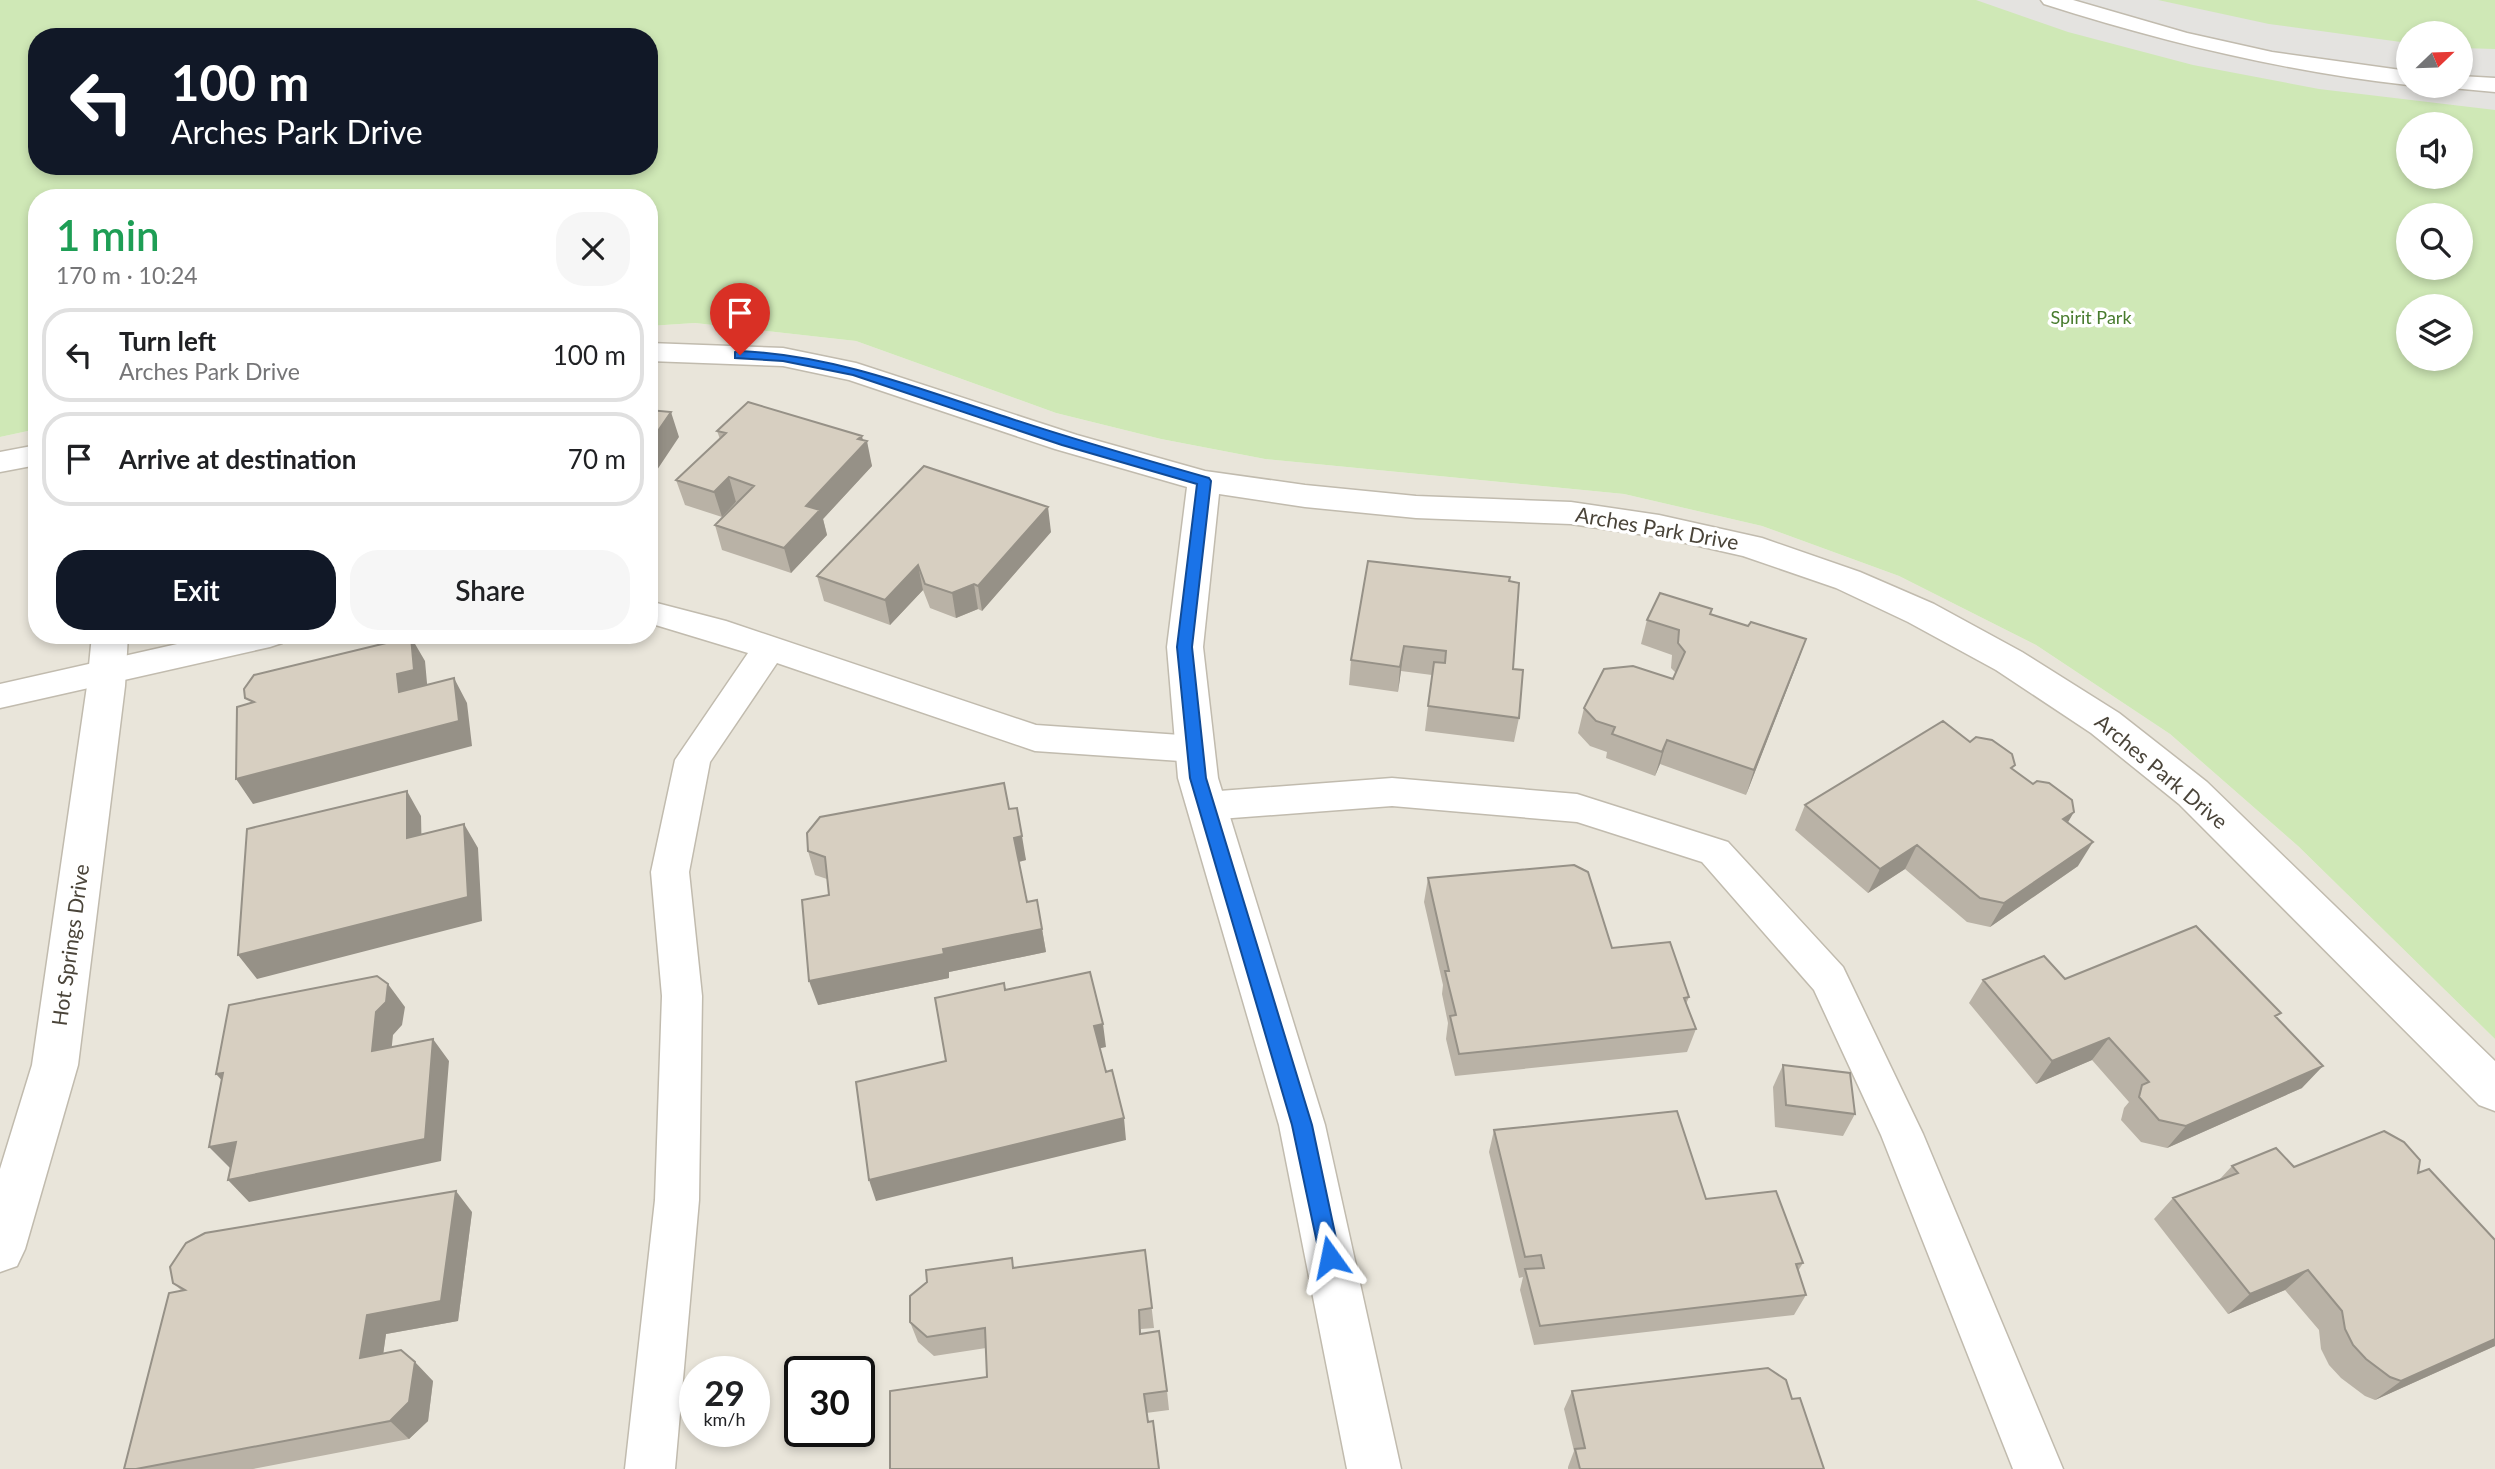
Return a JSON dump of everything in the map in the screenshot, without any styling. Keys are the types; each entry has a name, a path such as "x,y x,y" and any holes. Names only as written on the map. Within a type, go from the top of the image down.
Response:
{"street":[{"name":"Arches Park Drive","path":"658,352 783,357 856,372 1066,442 1204,481 1306,496 1416,507 1571,513 1658,526 1750,546 1848,580 1921,613 2009,661 2105,723 2193,793 2495,1091"},
{"path":"0,462 28,457"},
{"path":"1204,481 1185,647 1198,778 1302,1125 1374,1469"},
{"name":"Hot Springs Drive","path":"0,1249 55,1065 109,654"}],"lane":[{"path":"2051,0 2201,42 2332,69 2396,77"},
{"path":"2473,84 2495,85"},
{"path":"658,615 769,648 1035,738 1195,749"},
{"path":"0,696 109,654 194,644"},
{"path":"650,1469 677,1200 682,996 670,872 693,760 769,648"},
{"path":"1206,806 1392,792 1577,808 1715,852 1829,979 1902,1134 2038,1469"}],"shaded area":[{"path":"1976,0 2158,0 2269,24 2396,41 2396,98 2473,98 2473,48 2495,49 2495,110 2319,89 2193,65 2068,32"},
{"path":"695,323 856,341 1056,413 1161,439 1265,459 1624,494 1762,526 1899,576 2036,645 2170,734 2298,846 2495,1039 2495,1469 0,1469 0,437 28,431 28,644 658,644 658,325"}],"green space":[{"name":"Spirit Park","path":"0,0 2495,0 2495,1039 2298,846 2170,734 2036,645 1899,576 1762,526 1624,494 1265,459 1161,439 1056,413 856,341 695,323 658,325 658,189 28,189 28,431 0,437"}],"building":[{"path":"748,402 862,436 858,439 867,441 806,506 820,510 784,548 715,525 754,486 729,477 714,492 676,480 726,433 717,431"},
{"path":"658,411 671,412 658,431"},
{"path":"924,466 1048,507 978,586 974,584 952,593 925,584 918,565 885,600 817,576"},
{"path":"1368,561 1510,577 1509,581 1519,583 1513,669 1523,670 1519,718 1428,706 1434,662 1445,663 1446,651 1404,646 1400,667 1351,660"},
{"path":"1660,593 1712,609 1710,614 1748,626 1751,622 1806,639 1754,770 1667,740 1662,752 1612,734 1615,727 1596,721 1584,708 1604,669 1633,666 1673,679 1685,652 1678,643 1679,630 1647,620"},
{"path":"382,644 412,644 414,670 397,674 399,692 454,678 459,721 236,779 237,707 254,702 245,698 244,689 254,675"},
{"path":"1943,721 1970,742 1976,737 1992,740 2012,754 2015,765 2011,768 2033,784 2037,781 2049,783 2072,800 2074,812 2063,819 2093,842 2004,903 1980,898 1917,845 1880,869 1805,805"},
{"path":"1004,783 1009,809 1017,808 1022,836 1014,838 1027,902 1037,900 1042,929 943,949 944,954 809,981 802,900 829,895 825,857 808,851 807,833 820,817"},
{"path":"407,791 407,838 464,824 468,897 238,955 247,829"},
{"path":"1574,865 1588,872 1612,948 1670,942 1689,997 1684,998 1696,1029 1459,1054 1450,1016 1456,1015 1445,971 1449,971 1428,878"},
{"path":"2196,926 2281,1013 2275,1016 2323,1066 2186,1126 2159,1120 2139,1097 2142,1085 2149,1082 2109,1038 2052,1061 1983,980 2044,956 2065,979"},
{"path":"1090,972 1103,1024 1094,1026 1106,1072 1112,1070 1124,1118 869,1180 856,1082 946,1061 935,998 1004,983 1005,990"},
{"path":"377,976 388,984 386,1002 376,1012 372,1051 433,1039 425,1139 228,1180 236,1142 209,1147 223,1073 216,1074 229,1005"},
{"path":"1783,1065 1850,1073 1855,1114 1786,1105"},
{"path":"1677,1111 1706,1199 1776,1191 1803,1263 1796,1264 1806,1295 1540,1326 1525,1269 1544,1268 1541,1255 1525,1257 1494,1130"},
{"path":"2384,1131 2404,1142 2420,1160 2418,1173 2429,1169 2495,1240 2495,1339 2401,1381 2390,1377 2366,1359 2353,1345 2345,1329 2342,1311 2308,1270 2250,1294 2173,1198 2238,1173 2232,1166 2276,1148 2294,1167"},
{"path":"456,1191 441,1301 367,1315 360,1358 401,1350 415,1362 409,1402 390,1421 136,1469 124,1469 169,1293 185,1290 173,1283 170,1267 186,1243 205,1233"},
{"path":"1145,1250 1152,1308 1139,1310 1140,1334 1159,1331 1167,1391 1144,1394 1148,1422 1153,1421 1159,1469 890,1469 890,1391 987,1377 985,1328 927,1337 910,1322 910,1296 927,1282 926,1270 1012,1258 1013,1268"},
{"path":"1768,1368 1786,1380 1792,1399 1800,1398 1824,1469 1580,1469 1575,1449 1585,1448 1572,1391"}],"route":[{"path":"740,355 783,357 856,372 1066,442 1204,481 1185,647 1198,778 1302,1125 1330,1257"}]}
